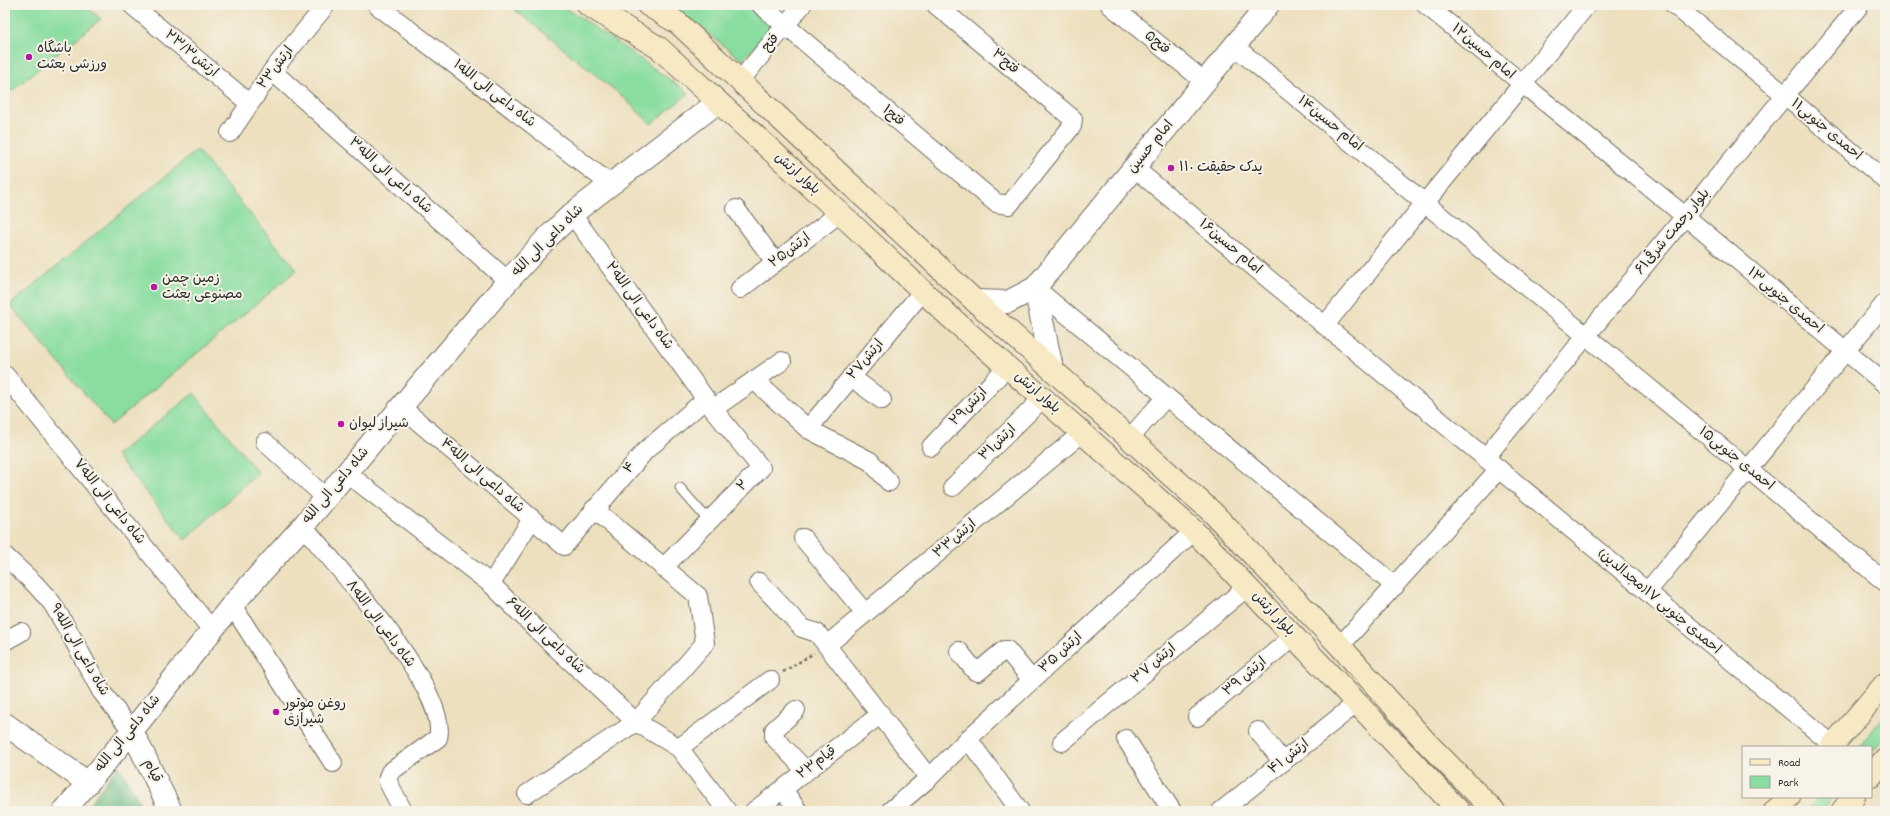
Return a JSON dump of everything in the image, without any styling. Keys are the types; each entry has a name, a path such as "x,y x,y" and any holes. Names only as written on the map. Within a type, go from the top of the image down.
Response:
{"main road":[{"name":"بلوار ارتش","path":"588,5 659,48 1007,367 1194,531 1459,811"},
{"name":"بلوار ارتش","path":"648,5 678,23 975,300 1212,512 1340,646 1427,743 1494,811"},
{"path":"1832,746 1885,684"},
{"path":"1872,775 1885,759"},
{"path":"1775,811 1788,798"}],"street":[{"name":"۲۳/۳ارتش","path":"132,5 249,103"},
{"name":"شاه داعی الی الله۱","path":"377,5 610,184"},
{"name":"۱فتح","path":"761,5 996,203 1002,204"},
{"name":"فتح","path":"740,81 802,5"},
{"name":"۳فتح","path":"936,5 1073,119 1072,126 1009,205 1002,204"},
{"name":"۵فتح","path":"1110,5 1205,82"},
{"name":"امام حسین","path":"1035,288 1268,5"},
{"name":"امام حسین۱۲","path":"1426,5 1685,216"},
{"path":"1325,325 1587,5"},
{"name":"احمدی جنوبی۱۱","path":"1674,5 1785,95 1885,180"},
{"name":"بلوار رحمت شرقی۶۱","path":"1486,458 1860,5"},
{"name":"ارتش۲۳","path":"230,133 272,71 322,6"},
{"name":"امام حسین۱۴","path":"1234,46 1586,336"},
{"name":"شاه داعی الی الله۳","path":"272,71 508,281"},
{"name":"شاه داعی الی الله","path":"64,811 132,731 232,605 348,474 401,407 508,281 546,239 572,214 718,102"},
{"name":"امام حسین۱۶","path":"1134,168 1486,458"},
{"path":"736,209 775,262"},
{"name":"ارتش۲۵","path":"740,289 840,213"},
{"name":"شاه داعی الی الله۲","path":"572,214 709,404"},
{"name":"احمدی جنوبی۱۳","path":"1685,216 1845,352 1885,384"},
{"path":"975,300 1008,302 1035,288"},
{"path":"1035,288 1052,368"},
{"path":"1035,288 1395,586"},
{"name":"ارتش۲۷","path":"808,429 923,291"},
{"path":"1647,592 1885,304"},
{"name":"احمدی جنوبی۱۵","path":"1586,336 1885,582"},
{"name":"۴","path":"564,546 645,451 709,404 754,380 782,361"},
{"name":"ارتش۲۹","path":"931,447 1007,367"},
{"path":"851,377 882,400"},
{"path":"754,380 808,429 870,460 889,482"},
{"name":"شاه داعی الی الله۷","path":"8,385 212,630"},
{"path":"1130,438 1166,397"},
{"name":"ارتش۳۱","path":"953,487 1043,398"},
{"name":"۲","path":"663,568 761,468 709,404"},
{"name":"شاه داعی الی الله۴","path":"401,407 564,546"},
{"name":"ارتش۳۳","path":"827,645 1082,433"},
{"path":"265,442 326,498"},
{"name":"احمدی جنوبی ۱۷(مجدالدین)","path":"1486,458 1832,746"},
{"path":"1340,646 1499,470"},
{"name":"شاه داعی الی الله۶","path":"348,474 492,584 541,634 636,722 679,748 727,811"},
{"path":"527,794 636,722 705,643 698,596 594,509"},
{"path":"492,584 532,519"},
{"name":"شاه داعی الی الله۸","path":"303,526 364,600 415,669 429,693 440,722 438,738 390,772 388,782 404,811"},
{"name":"ارتش ۳۵","path":"890,811 929,778 968,739 1194,531"},
{"path":"803,538 865,613"},
{"name":"شاه داعی الی الله۹","path":"5,556 35,584 52,603 100,691 132,731"},
{"path":"759,582 802,628 817,633 929,778"},
{"name":"ارتش ۳۷","path":"1062,742 1247,586"},
{"path":"232,605 333,763"},
{"path":"5,641 21,632"},
{"name":"ارتش ۳۹","path":"1197,717 1294,636"},
{"path":"959,651 975,671 981,672 1004,650 1007,650 1032,680"},
{"path":"679,748 770,680"},
{"name":"ارتش ۴۱","path":"1221,811 1357,703"},
{"path":"796,710 774,730 774,737 806,771"},
{"name":"قیام۲۳","path":"754,811 881,714"},
{"path":"5,724 88,783"},
{"name":"قیام","path":"132,731 172,811"},
{"path":"1258,731 1283,762"},
{"path":"1126,738 1172,811"},
{"path":"968,739 1020,811"},
{"path":"783,789 798,811"}],"lane":[{"path":"680,488 709,521"}],"path":[{"path":"770,680 827,645"}],"green space":[{"name":"باشگاه ورزشی بعثت","path":"5,5 84,5 101,19 5,96"},
{"path":"509,5 559,5 577,15 689,93 651,124 623,97"},
{"path":"671,5 746,5 772,29 742,60"},
{"name":"زمین چمن مصنوعی بعثت","path":"197,150 297,270 111,425 10,305"},
{"path":"194,393 258,473 185,540 116,455"},
{"path":"1885,715 1885,736 1872,752 1872,746 1860,746"},
{"path":"119,765 144,811 84,811"},
{"path":"1818,798 1833,798 1822,811 1807,811"}],"place":[{"name":"باشگاه ورزشی بعثت","path":"29,57"},
{"name":"یدک حقیقت ۱۱۰","path":"1171,168"},
{"name":"زمین چمن مصنوعی بعثت","path":"154,287"},
{"name":"شیراز لیوان","path":"341,424"},
{"name":"روغن موتور شیرازی","path":"276,712"}]}
